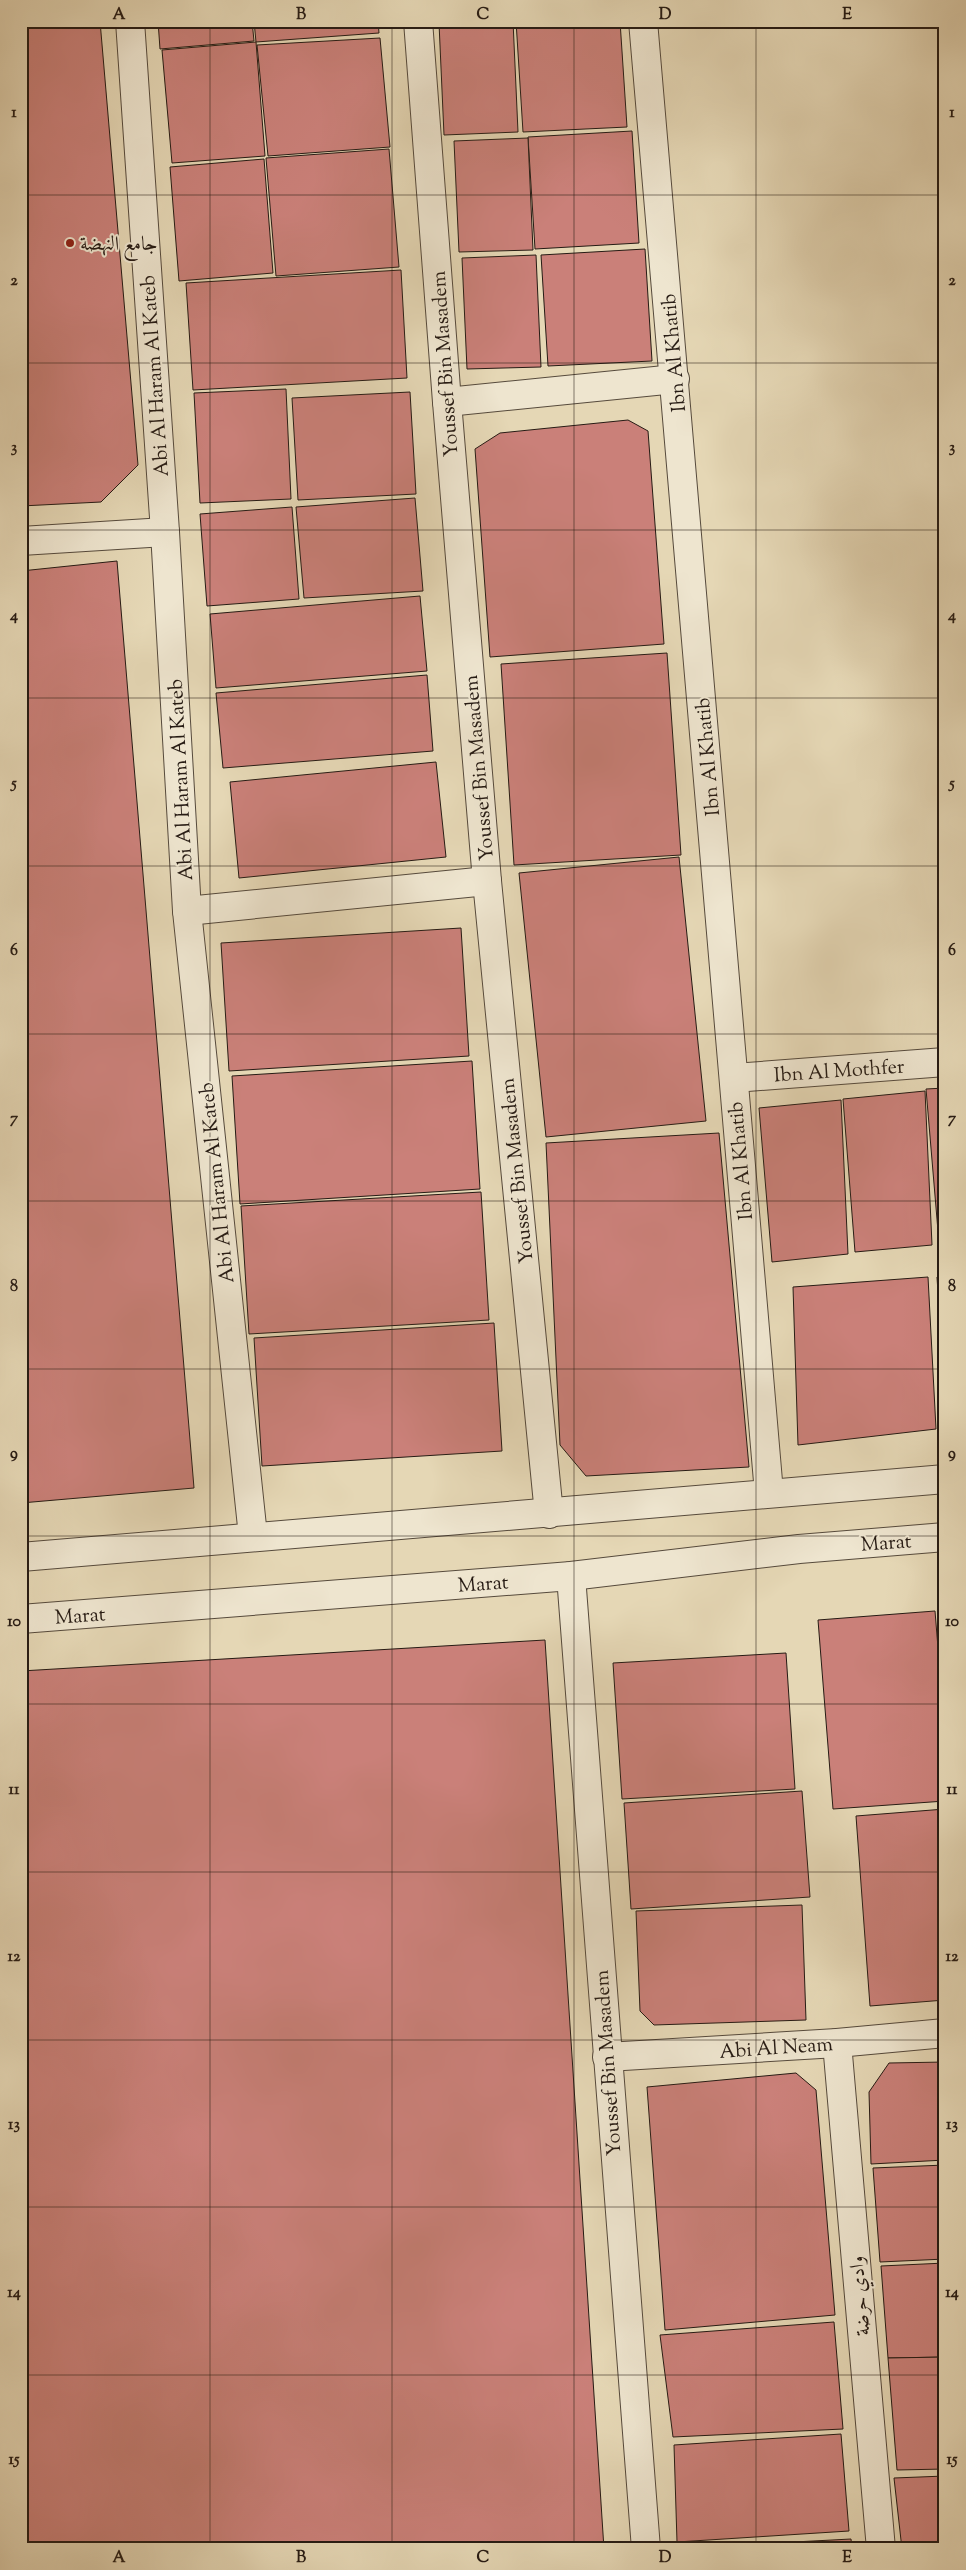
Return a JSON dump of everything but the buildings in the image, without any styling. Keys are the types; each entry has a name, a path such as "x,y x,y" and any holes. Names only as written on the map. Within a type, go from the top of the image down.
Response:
{"street":[{"name":"Abi Al Haram Al Kateb","path":"130,21 165,532 188,910 253,1536"},
{"name":"Youssef Bin Masadem","path":"418,21 447,402 487,881 549,1514"},
{"name":"Ibn Al Khatib","path":"643,21 675,379 768,1493"},
{"path":"447,402 675,379"},
{"path":"21,541 165,532"},
{"path":"188,910 487,881"},
{"name":"Ibn Al Mothfer","path":"734,1078 945,1062"},
{"path":"21,1557 253,1536 549,1514 768,1493 945,1479"},
{"name":"Marat","path":"21,1620 571,1576 799,1549 945,1538"},
{"name":"Youssef Bin Masadem","path":"571,1576 646,2549"},
{"name":"Abi Al Neam","path":"607,2057 837,2043 945,2033"},
{"name":"وادي حرضة","path":"837,2043 881,2549"}],"place":[{"name":"جامع النهضة","path":"70,243"}]}
